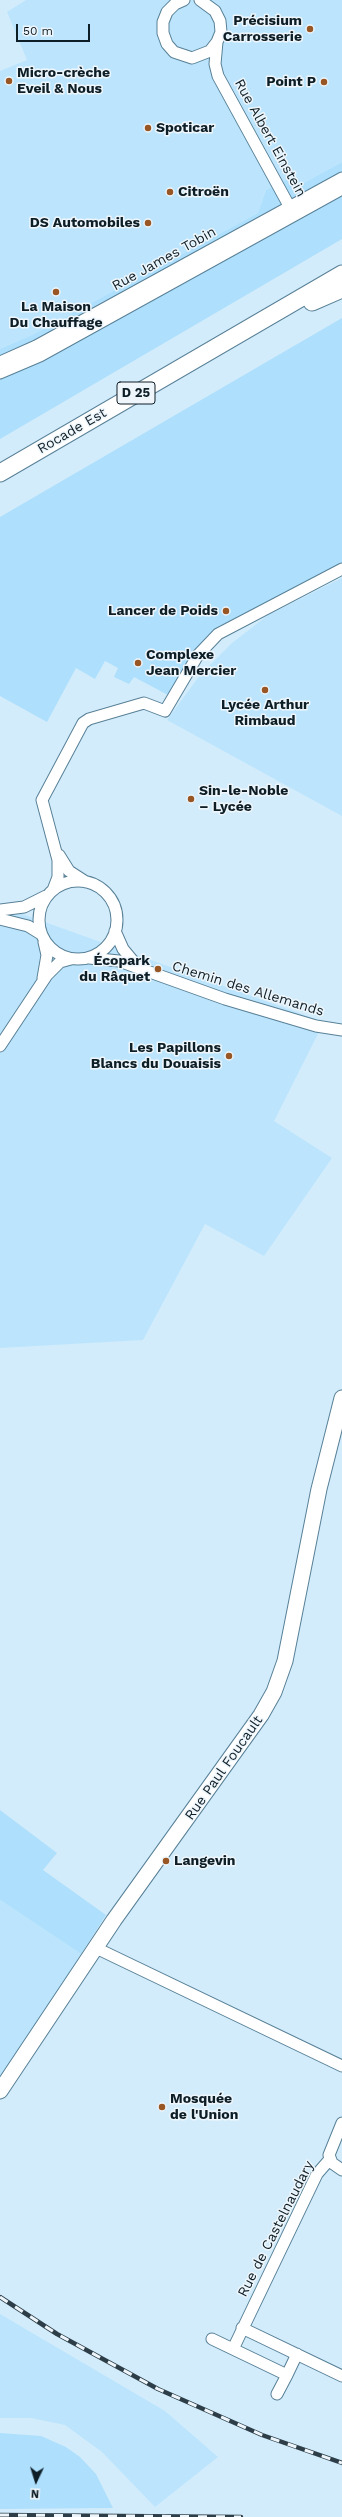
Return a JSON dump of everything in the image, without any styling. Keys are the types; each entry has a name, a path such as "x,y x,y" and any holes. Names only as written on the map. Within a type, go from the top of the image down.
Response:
{"main road":[{"name":"Rocade Est","path":"0,473 342,274"},
{"name":"Rocade Est","path":"228,340 342,289"}],"street":[{"name":"Rue Albert Einstein","path":"184,0 173,6 166,14 163,25 163,36 168,46 176,53 195,57 218,76"},
{"name":"Rue Albert Einstein","path":"200,0 211,7 219,18 221,29 215,64 218,76 292,211"},
{"path":"195,57 208,53 218,42"},
{"name":"Rue James Tobin","path":"0,373 36,358 292,211 342,178"},
{"name":"Rue James Tobin","path":"0,362 36,346 292,211 342,189"},
{"path":"41,982 47,955 39,922 40,910 58,877 55,848 42,800 83,723 89,719 144,703 165,711 198,655 218,634 342,569"},
{"path":"0,1046 41,982 60,962 72,959 89,958 104,950 115,931 116,915 112,903 100,889 69,871 55,848"},
{"path":"0,910 24,907 70,882 89,883"},
{"path":"0,919 28,926 42,937 55,952 72,959"},
{"name":"Chemin des Allemands","path":"115,931 126,954 147,973"},
{"name":"Chemin des Allemands","path":"89,958 119,961 147,973 308,1024 342,1030"},
{"name":"Rue Paul Foucault","path":"0,2091 96,1948 261,1715 274,1692 285,1661 319,1489 342,1398"},
{"path":"96,1948 342,2066"},
{"name":"Rue de Castelnaudary","path":"233,2349 317,2174 330,2159 331,2146 342,2123"},
{"path":"330,2159 335,2166 342,2170"},
{"path":"242,2328 342,2376"},
{"path":"212,2339 287,2375"},
{"path":"277,2394 297,2354"}],"shaded area":[{"path":"26,0 342,0 342,162 302,184 286,180 266,190 258,213 32,335 0,349 0,71 27,60 7,12"},
{"path":"342,162 342,239 0,439 0,349 32,335 258,213 266,190 286,180 302,184"},
{"path":"342,318 342,564 207,638 191,656 168,695 134,677 129,684 114,677 118,668 105,661 95,679 76,668 47,722 0,696 0,517"},
{"name":"Lycée Arthur Rimbaud","path":"342,578 342,816 167,720 200,675 232,643 268,615"},
{"path":"0,906 324,1022 274,1121 332,1158 264,1256 205,1224 143,1340 0,1348"},
{"path":"0,1810 57,1853 43,1870 106,1915 81,1954 0,1900"},
{"path":"0,1900 81,1954 0,2080"},
{"path":"0,2314 165,2411 218,2457 155,2507 102,2452 65,2425 31,2418 0,2418"},
{"path":"0,2433 41,2436 66,2447 80,2457 96,2474 113,2508 0,2509"}],"railway":[{"path":"0,2297 57,2334 158,2389 262,2435 342,2463"},
{"path":"0,2515 241,2517"}],"place":[{"name":"Précisium Carrosserie","path":"310,29"},
{"name":"Micro-crèche Eveil & Nous","path":"9,81"},
{"name":"Point P","path":"324,82"},
{"name":"Spoticar","path":"148,128"},
{"name":"Citroën","path":"170,192"},
{"name":"DS Automobiles","path":"148,223"},
{"name":"La Maison Du Chauffage","path":"56,292"},
{"name":"Lancer de Poids","path":"226,611"},
{"name":"Complexe Jean Mercier","path":"138,663"},
{"name":"Lycée Arthur Rimbaud","path":"265,690"},
{"name":"Sin-le-Noble – Lycée","path":"191,799"},
{"name":"Écopark du Râquet","path":"158,969"},
{"name":"Les Papillons Blancs du Douaisis","path":"229,1056"},
{"name":"Langevin","path":"166,1861"},
{"name":"Mosquée de l'Union","path":"162,2107"}]}
